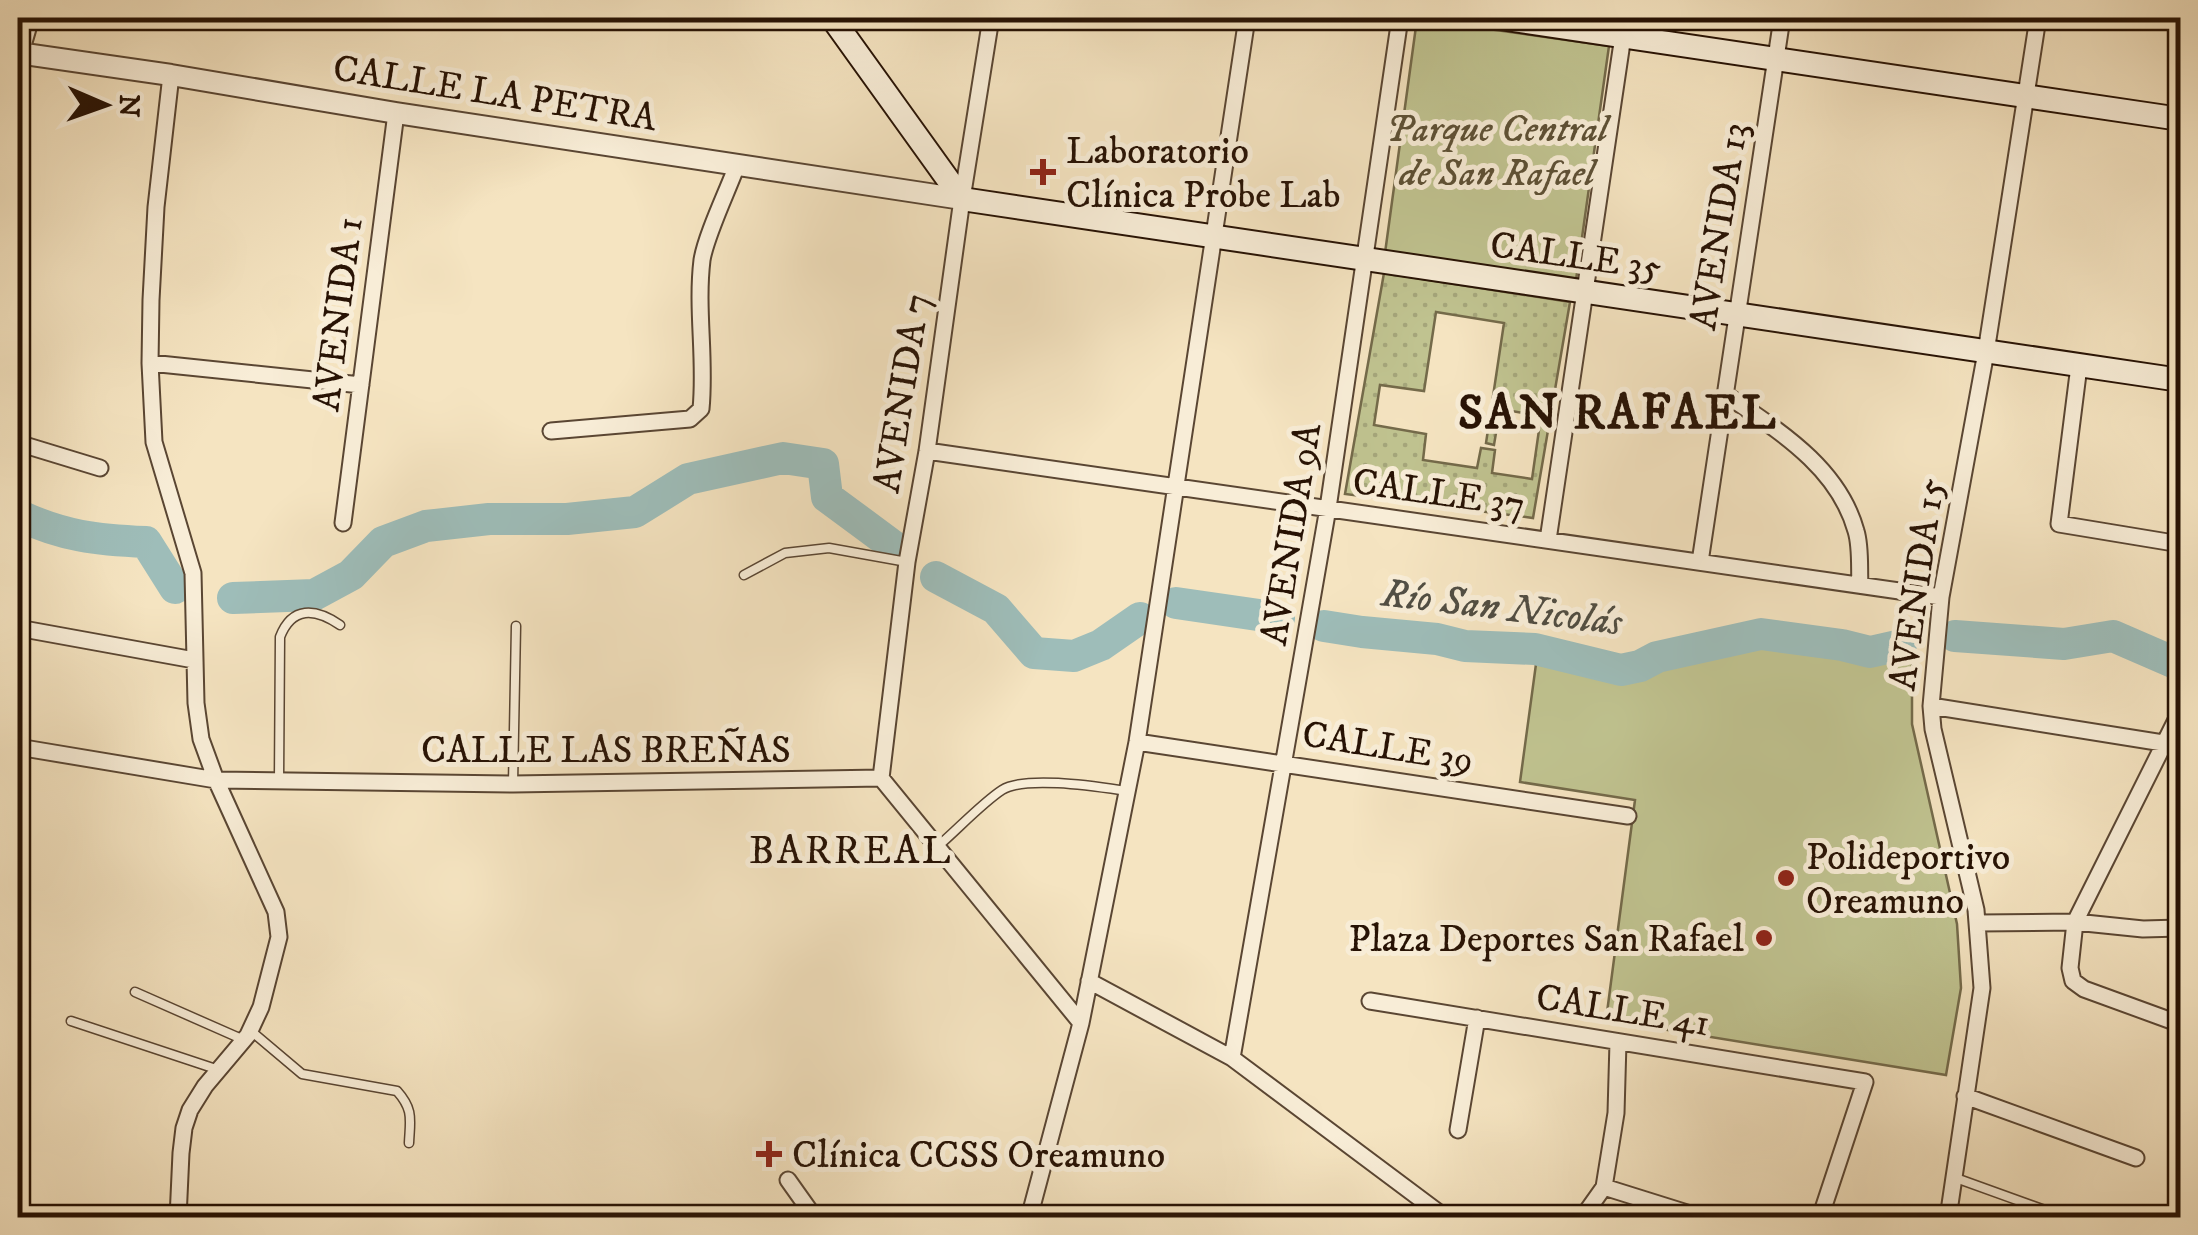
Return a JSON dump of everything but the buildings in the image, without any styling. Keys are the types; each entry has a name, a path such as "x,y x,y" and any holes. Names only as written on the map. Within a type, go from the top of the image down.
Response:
{"main road":[{"path":"832,18 962,199"},
{"path":"1510,18 2180,118"},
{"name":"CALLE 35","path":"962,199 2180,380"}],"street":[{"path":"18,57 31,18"},
{"name":"AVENIDA 7","path":"880,778 907,562 991,18"},
{"path":"1029,1218 1081,1023 1137,742 1246,18"},
{"name":"AVENIDA 9A","path":"1232,1058 1328,508 1400,18"},
{"name":"AVENIDA 13","path":"1700,562 1782,18"},
{"name":"AVENIDA 15","path":"1948,1218 1982,988 1978,923 1931,706 1941,597 1986,352 2038,18"},
{"path":"1548,540 1623,36"},
{"name":"CALLE LA PETRA","path":"18,57 171,75 962,199"},
{"path":"171,75 156,207 150,363 154,442 192,574 196,703 201,739 276,912 279,937 261,1007 247,1035 190,1110 184,1128 178,1218"},
{"name":"AVENIDA 1","path":"343,523 396,113"},
{"path":"550,431 690,419 702,409 699,309 703,256 737,165"},
{"path":"150,363 361,385"},
{"path":"2080,366 2059,524 2180,544"},
{"path":"1726,394 1781,433 1838,490 1857,533 1860,585"},
{"path":"18,444 100,468"},
{"name":"CALLE 37","path":"926,450 1941,597"},
{"path":"18,628 194,660"},
{"path":"1931,706 2163,742"},
{"path":"2180,712 2075,922 2070,968 2073,981 2084,989 2180,1024"},
{"name":"CALLE 39","path":"1137,742 1628,816"},
{"name":"CALLE LAS BREÑAS","path":"18,746 216,780 513,784 880,778"},
{"path":"880,778 1081,1023"},
{"path":"1978,923 2075,922 2143,929 2180,928"},
{"path":"1089,981 1232,1058 1446,1218"},
{"name":"CALLE 41","path":"1370,1001 1865,1082 1820,1218"},
{"path":"1458,1130 1477,1018"},
{"path":"1582,1218 1604,1187 1616,1113 1618,1042"},
{"path":"1965,1096 2136,1158"},
{"path":"788,1180 816,1218"},
{"path":"1604,1187 1704,1218"}],"lane":[{"path":"744,575 785,552 829,548 907,562"},
{"path":"279,780 280,637 284,625 296,615 312,612 340,624"},
{"path":"513,784 516,626"},
{"path":"937,847 1002,790 1016,784 1127,791"},
{"path":"136,992 247,1035 302,1074 397,1091 411,1114 409,1143"},
{"path":"70,1021 218,1070"},
{"path":"1954,1177 2067,1218"}],"green space":[{"name":"Parque Central de San Rafael","path":"1417,19 1609,46 1576,280 1385,253"},
{"path":"1384,273 1570,302 1533,518 1345,494","holes":["1436,312 1504,323 1486,443 1494,445 1500,409 1541,416 1532,479 1492,473 1495,450 1481,448 1477,468 1423,460 1426,434 1374,425 1380,385 1424,391"]},
{"name":"Polideportivo Oreamuno","path":"1759,645 1854,660 1912,662 1912,724 1957,924 1961,988 1946,1075 1606,1020 1635,800 1520,782 1536,664 1634,681 1692,655"}],"waterway":[{"name":"Río San Nicolás","path":"233,598 314,595 351,575 383,542 426,526 635,512 688,479 783,458 823,464 827,497 896,548"},
{"name":"Río San Nicolás","path":"18,515 80,536 146,542 175,588"},
{"name":"Río San Nicolás","path":"936,577 996,609 1034,653 1074,656 1101,645 1140,618"},
{"name":"Río San Nicolás","path":"1176,603 1279,618"},
{"name":"Río San Nicolás","path":"1324,626 1465,646 1535,649 1621,670 1657,657 1761,634 1870,652 1901,645"},
{"name":"Río San Nicolás","path":"1955,636 2064,644 2113,636 2173,662"}],"place":[{"name":"Laboratorio Clínica Probe Lab","path":"1043,172"},
{"name":"Polideportivo Oreamuno","path":"1786,878"},
{"name":"Plaza Deportes San Rafael","path":"1764,938"},
{"name":"Clínica CCSS Oreamuno","path":"769,1154"}],"district":[{"name":"SAN RAFAEL","path":"1618,411"},
{"name":"BARREAL","path":"851,849"}]}
